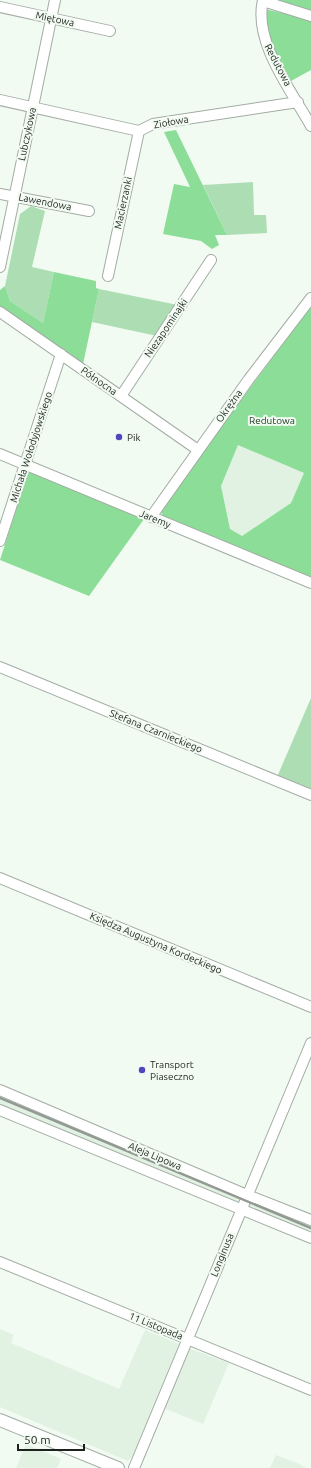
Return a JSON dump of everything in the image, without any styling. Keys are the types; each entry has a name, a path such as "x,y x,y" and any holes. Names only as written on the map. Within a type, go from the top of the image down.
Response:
{"street":[{"name":"Lubczykowa","path":"0,267 55,0"},
{"path":"263,1 311,16"},
{"name":"Redutowa","path":"263,1 260,17 262,32 267,47 311,126"},
{"name":"Miętowa","path":"0,7 110,31"},
{"path":"0,100 139,131"},
{"name":"Ziołowa","path":"139,131 153,124 298,102"},
{"name":"Macierzanki","path":"108,276 139,131"},
{"name":"Lawendowa","path":"0,194 89,211"},
{"name":"Niezapominajki","path":"121,396 211,260"},
{"name":"Okrężna","path":"151,517 249,379 311,298"},
{"name":"Północna","path":"0,312 198,450"},
{"name":"Michała Wołodyjowskiego","path":"0,540 26,465 61,354"},
{"name":"Jaremy","path":"0,454 311,583"},
{"name":"Stefana Czarnieckiego","path":"0,667 311,795"},
{"name":"Księdza Augustyna Kordeckiego","path":"0,878 311,1007"},
{"name":"Longinusa","path":"134,1468 311,1044"},
{"name":"Aleja Lipowa","path":"0,1090 247,1196 311,1220"},
{"name":"Aleja Lipowa","path":"0,1110 311,1238"},
{"name":"11 Listopada","path":"0,1262 311,1390"},
{"path":"0,1420 118,1468"}],"shaded area":[{"path":"238,445 304,473 291,503 242,536 230,529 221,486"},
{"path":"0,1093 243,1196 239,1205 0,1105"},
{"path":"252,1199 311,1223 311,1235 249,1209"},
{"path":"0,1329 14,1335 11,1343 119,1389 145,1330 179,1344 133,1456 128,1461 0,1407"},
{"path":"188,1348 229,1363 203,1424 164,1408"},
{"path":"26,1444 61,1459 57,1468 16,1468"},
{"path":"276,1455 299,1464 306,1468 270,1468"}],"green space":[{"path":"273,0 311,0 311,12"},
{"path":"265,9 311,20 311,70 291,81 266,34"},
{"path":"176,130 227,235 215,235 219,245 212,249 201,241 163,234 174,184 190,187 164,132"},
{"path":"253,182 254,215 266,215 267,233 227,235 203,185"},
{"path":"31,206 45,211 32,267 54,272 43,323 10,301 5,286 20,214"},
{"path":"54,272 96,281 96,288 99,289 83,364 0,307 0,290 5,286 10,301 43,323"},
{"path":"99,289 178,305 157,336 92,322"},
{"path":"311,305 311,578 163,516 160,510","holes":["238,445 304,473 291,503 242,536 230,529 221,486"]},
{"path":"29,470 144,519 89,596 0,560"},
{"path":"311,698 311,791 277,777"}],"railway":[{"path":"0,1098 311,1228"}],"place":[{"name":"Pik","path":"119,437"},
{"name":"Transport Piaseczno","path":"142,1070"}]}
